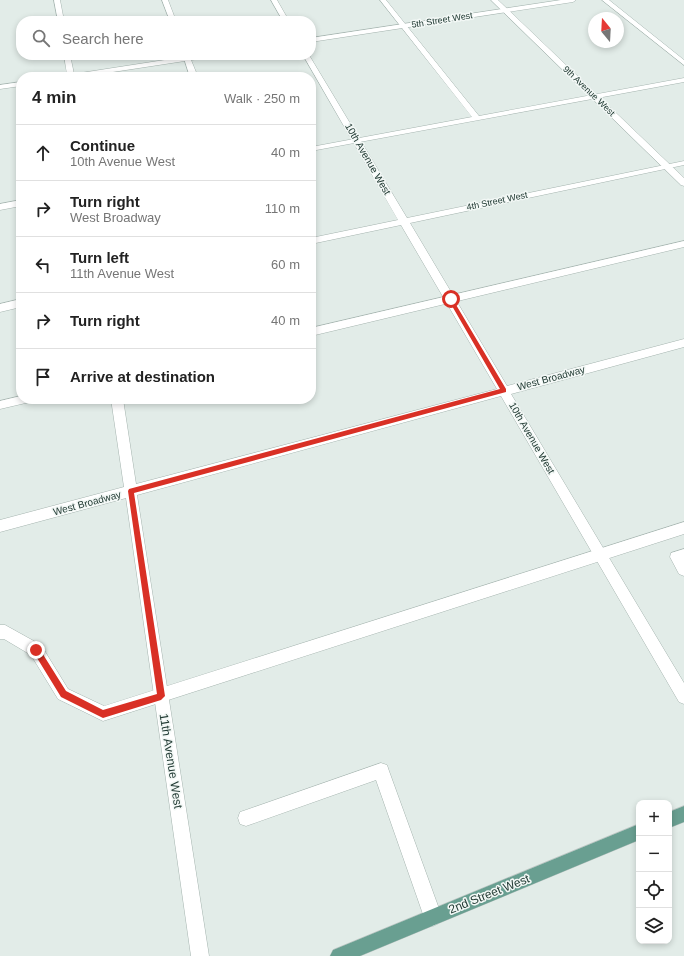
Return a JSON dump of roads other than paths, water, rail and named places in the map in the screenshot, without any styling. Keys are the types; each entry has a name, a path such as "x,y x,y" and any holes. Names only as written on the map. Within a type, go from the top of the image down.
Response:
{"main road":[{"path":"672,819 684,814"},
{"name":"2nd Street West","path":"339,956 636,833"}],"street":[{"path":"57,0 60,16"},
{"path":"165,0 171,16"},
{"path":"274,0 283,16"},
{"path":"383,0 477,118"},
{"name":"9th Avenue West","path":"494,0 684,183"},
{"name":"5th Street West","path":"316,39 573,0"},
{"path":"605,0 684,63"},
{"path":"67,60 69,72"},
{"path":"98,72 169,60"},
{"path":"188,60 192,72"},
{"name":"10th Avenue West","path":"309,60 684,697"},
{"path":"316,148 684,80"},
{"path":"0,87 16,85"},
{"name":"4th Street West","path":"316,240 684,163"},
{"path":"0,207 16,204"},
{"path":"316,331 684,244"},
{"path":"0,308 16,304"},
{"name":"West Broadway","path":"0,526 684,343"},
{"path":"0,405 16,401"},
{"name":"11th Avenue West","path":"118,404 200,956"},
{"path":"0,632 5,632 36,650 63,694 103,714 684,528"},
{"path":"684,555 676,557 684,570"},
{"path":"246,818 381,771 433,917"}]}
